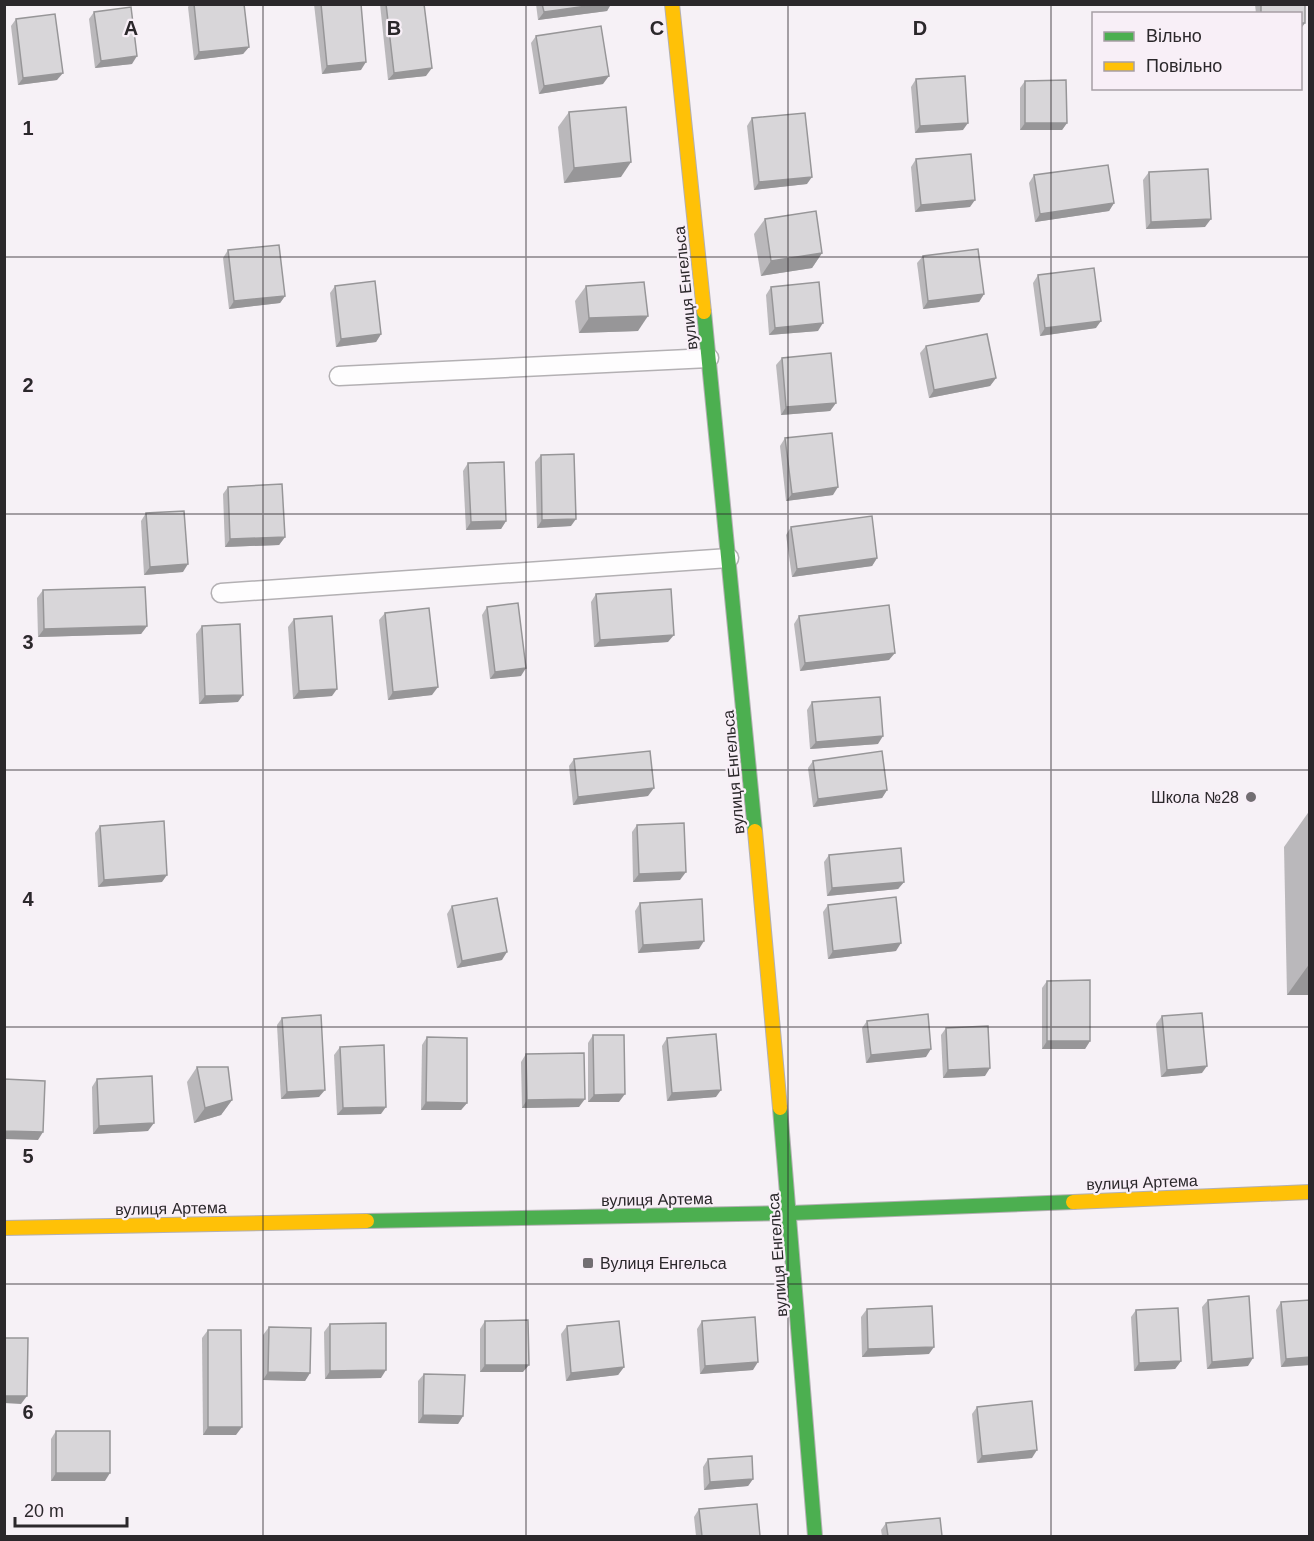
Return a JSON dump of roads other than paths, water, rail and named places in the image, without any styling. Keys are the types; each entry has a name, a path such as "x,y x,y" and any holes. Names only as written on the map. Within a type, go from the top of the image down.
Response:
{"street":[{"name":"вулиця Енгельса","path":"672,4 729,558 791,1213 815,1536"},
{"name":"вулиця Артема","path":"4,1227 791,1213 1310,1192"}],"lane":[{"path":"339,376 709,358"},
{"path":"221,593 729,558"}],"place":[{"name":"Школа №28","path":"1251,797"},
{"name":"Вулиця Енгельса","path":"588,1263"}]}
